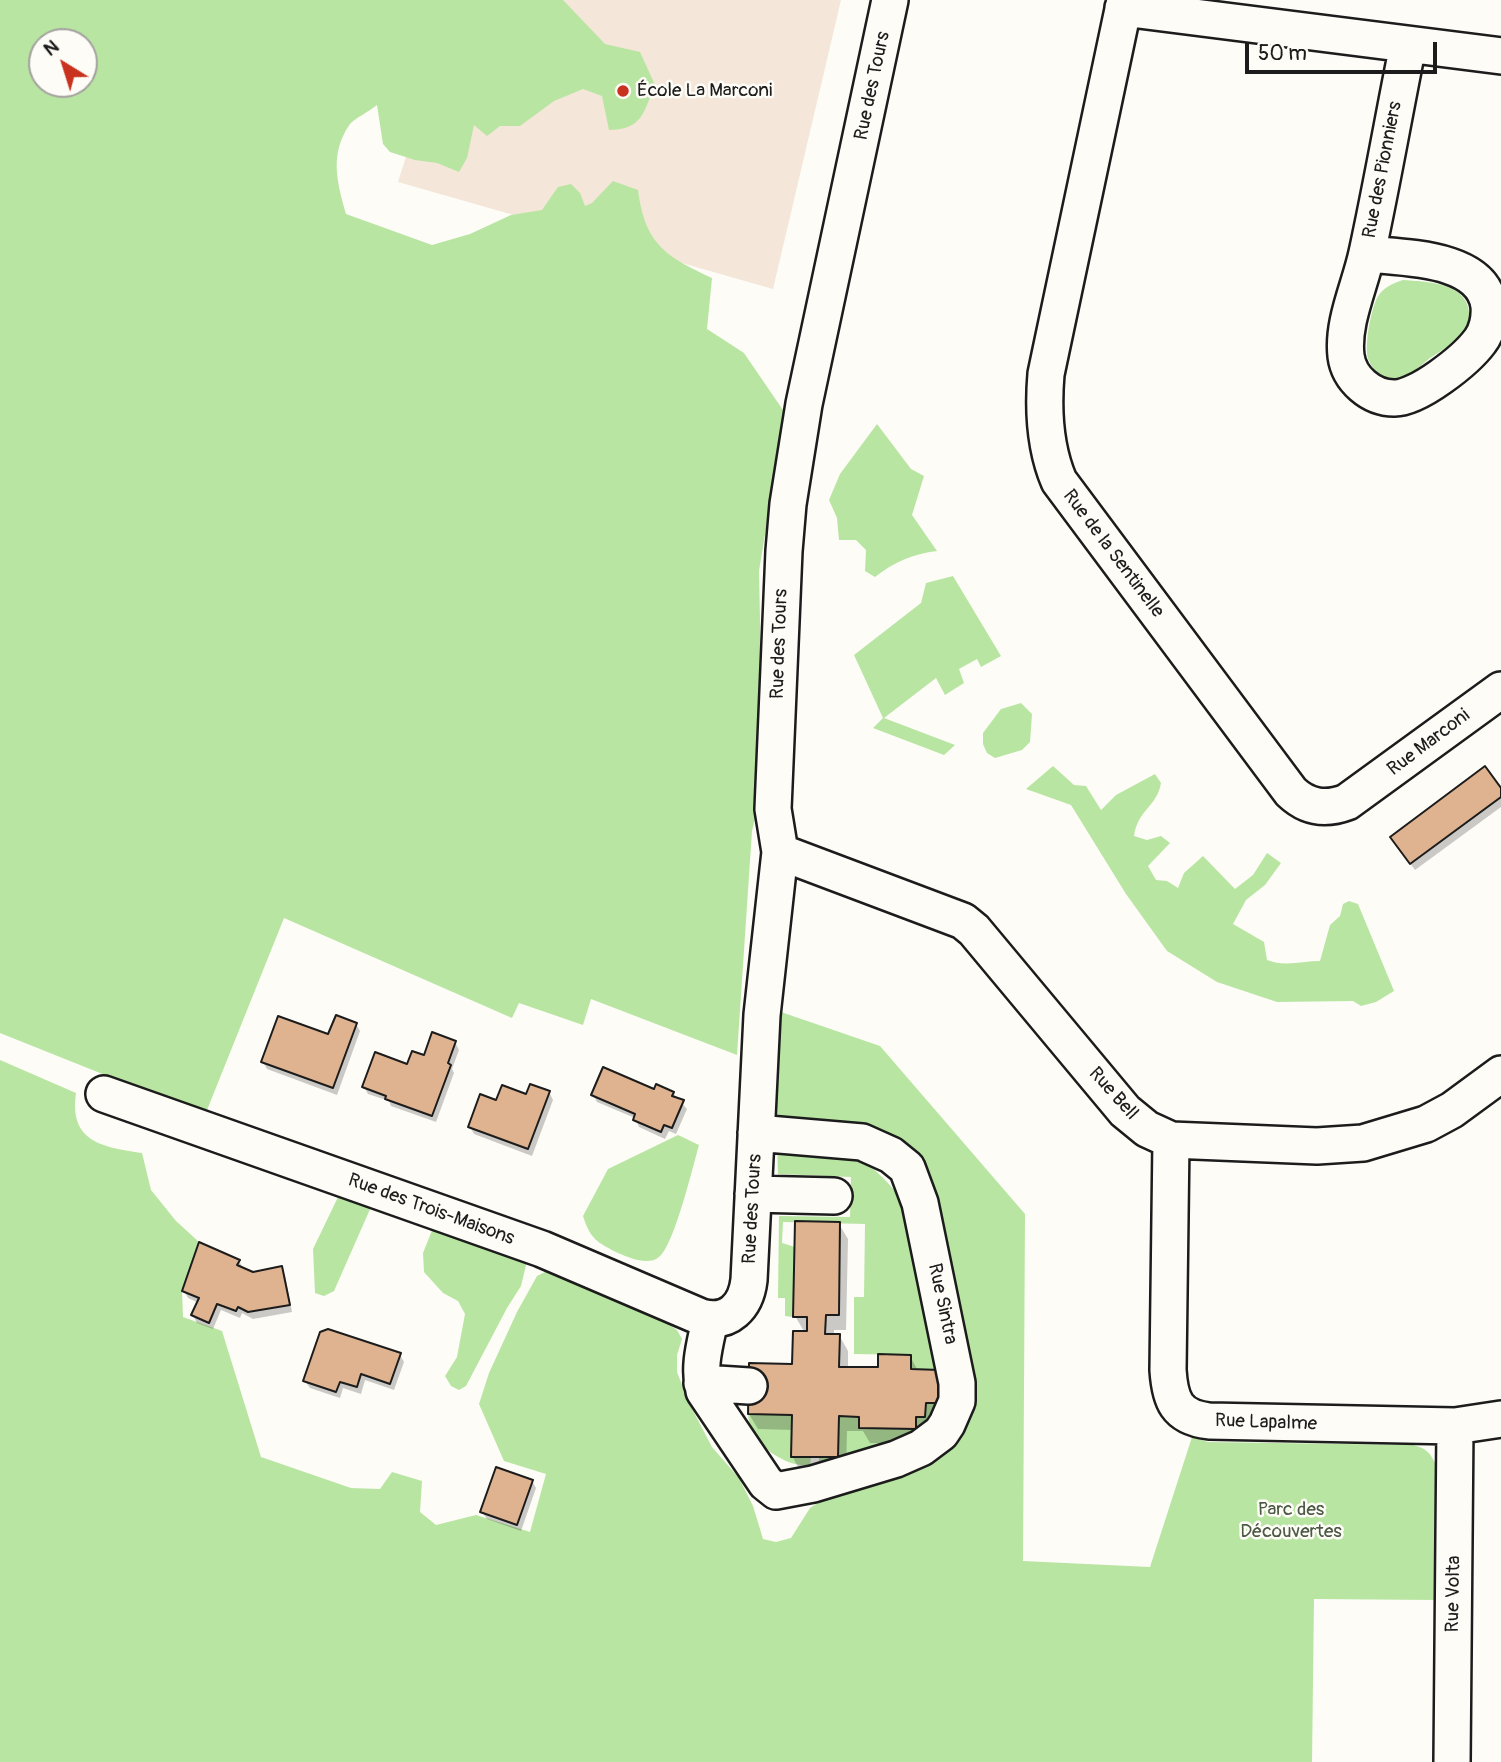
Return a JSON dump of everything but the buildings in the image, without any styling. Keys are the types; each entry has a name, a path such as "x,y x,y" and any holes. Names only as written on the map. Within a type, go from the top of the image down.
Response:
{"street":[{"name":"Rue des Tours","path":"710,1320 731,1314 747,1296 762,1015 780,852 773,809 783,551 788,504 804,404 890,0"},
{"path":"1124,4 1501,57"},
{"name":"Rue de la Sentinelle","path":"1124,4 1046,374 1044,404 1054,467 1068,494 1291,792 1306,803 1322,808 1338,806 1358,796"},
{"name":"Rue des Pionniers","path":"1367,254 1429,261 1457,268 1481,287 1488,303 1488,322 1480,341 1451,368 1416,394 1407,397 1388,398 1372,393 1355,377 1347,359 1346,335 1367,254 1408,45"},
{"name":"Rue Marconi","path":"1358,796 1501,690"},
{"name":"Rue Bell","path":"780,852 963,921 974,930 1125,1111 1147,1129 1171,1140 1317,1146 1372,1142 1433,1121 1501,1074"},
{"name":"Rue des Trois-Maisons","path":"104,1094 542,1249 710,1320"},
{"name":"Rue Sintra","path":"702,1383 710,1403 766,1483 776,1491 787,1491 896,1459 922,1448 941,1433 957,1401 957,1383 922,1211 907,1168 891,1155 862,1142 756,1133"},
{"name":"Rue Lapalme","path":"1171,1140 1168,1370 1170,1391 1178,1407 1188,1415 1209,1422 1455,1426 1501,1419"},
{"path":"753,1194 834,1196"},
{"path":"710,1320 701,1361 702,1383 749,1386"},
{"name":"Rue Volta","path":"1452,1762 1455,1426"}],"shaded area":[{"name":"École La Marconi","path":"456,0 841,0 773,289 398,182"}],"green space":[{"path":"0,0 563,0 605,44 640,52 655,85 644,111 635,123 609,130 602,96 583,89 554,101 520,126 500,126 487,136 474,125 467,158 459,172 437,163 390,152 383,144 377,105 352,122 343,135 337,157 338,179 346,214 432,245 470,234 511,215 542,210 558,187 571,184 580,193 585,206 592,203 613,181 638,190 646,223 660,246 682,263 712,278 707,329 744,353 785,413 759,571 761,670 758,806 752,831 737,1055 591,999 583,1025 519,1003 512,1018 284,918 205,1115 0,1033"},
{"path":"1403,280 1433,283 1452,289 1466,301 1469,318 1464,331 1454,342 1418,368 1393,379 1382,375 1371,364 1367,355 1367,339 1377,298 1388,286"},
{"path":"877,424 911,469 924,476 912,515 937,551 904,560 875,577 865,571 866,550 856,540 839,540 837,518 829,500 840,474"},
{"path":"953,576 1001,656 981,667 977,659 959,669 964,683 945,695 936,678 884,718 955,745 944,755 873,728 883,718 854,655 921,603 926,583"},
{"path":"1021,703 1032,714 1030,742 1022,750 995,758 987,753 983,744 983,733 1001,709"},
{"path":"1053,766 1074,785 1086,786 1101,810 1116,795 1155,774 1161,783 1159,791 1139,820 1134,836 1147,840 1161,836 1170,843 1148,866 1156,880 1167,881 1178,888 1184,873 1203,856 1235,889 1253,875 1267,853 1281,863 1265,885 1246,900 1233,924 1264,942 1267,960 1286,963 1320,961 1330,925 1340,916 1343,904 1349,901 1358,904 1394,991 1376,1002 1361,1006 1353,1001 1277,1002 1217,982 1167,951 1126,894 1071,805 1026,789"},
{"name":"Parc des Découvertes","path":"781,1012 880,1046 1025,1214 1023,1561 1150,1567 1192,1437 1208,1442 1413,1445 1424,1449 1431,1456 1435,1463 1435,1600 1314,1599 1312,1762 0,1762 0,1060 76,1093 78,1122 83,1132 91,1139 114,1148 142,1153 151,1190 176,1221 199,1242 182,1291 183,1317 222,1331 261,1457 351,1488 380,1489 392,1472 422,1481 420,1512 436,1525 476,1515 530,1532 546,1474 504,1461 479,1404 489,1373 517,1312 537,1276 551,1269 648,1310 677,1330 682,1339 677,1355 677,1372 690,1405 712,1447 739,1478 753,1506 763,1539 776,1542 791,1538 810,1508 827,1497 954,1436 923,1177 779,1120 775,1113"},
{"path":"678,1135 699,1145 677,1222 665,1250 655,1260 644,1261 623,1255 600,1243 592,1235 583,1216 608,1169"},
{"path":"777,1145 832,1150 857,1158 880,1175 906,1204 948,1396 921,1438 819,1465 819,1457 838,1457 839,1416 925,1417 926,1403 939,1403 940,1370 911,1369 910,1355 854,1354 854,1297 864,1297 865,1224 783,1222 782,1243 795,1247 793,1317 785,1316 785,1298 778,1298 779,1216 850,1217 851,1177 778,1174"},
{"path":"339,1195 371,1207 334,1291 324,1296 315,1293 313,1249"},
{"path":"433,1228 527,1261 521,1286 466,1386 459,1390 451,1386 445,1376 457,1357 465,1314 458,1301 443,1293 424,1272 423,1253"},
{"path":"748,1414 792,1415 791,1456 811,1457 810,1465 785,1461 769,1451 756,1438"}],"place":[{"name":"École La Marconi","path":"623,91"}]}
